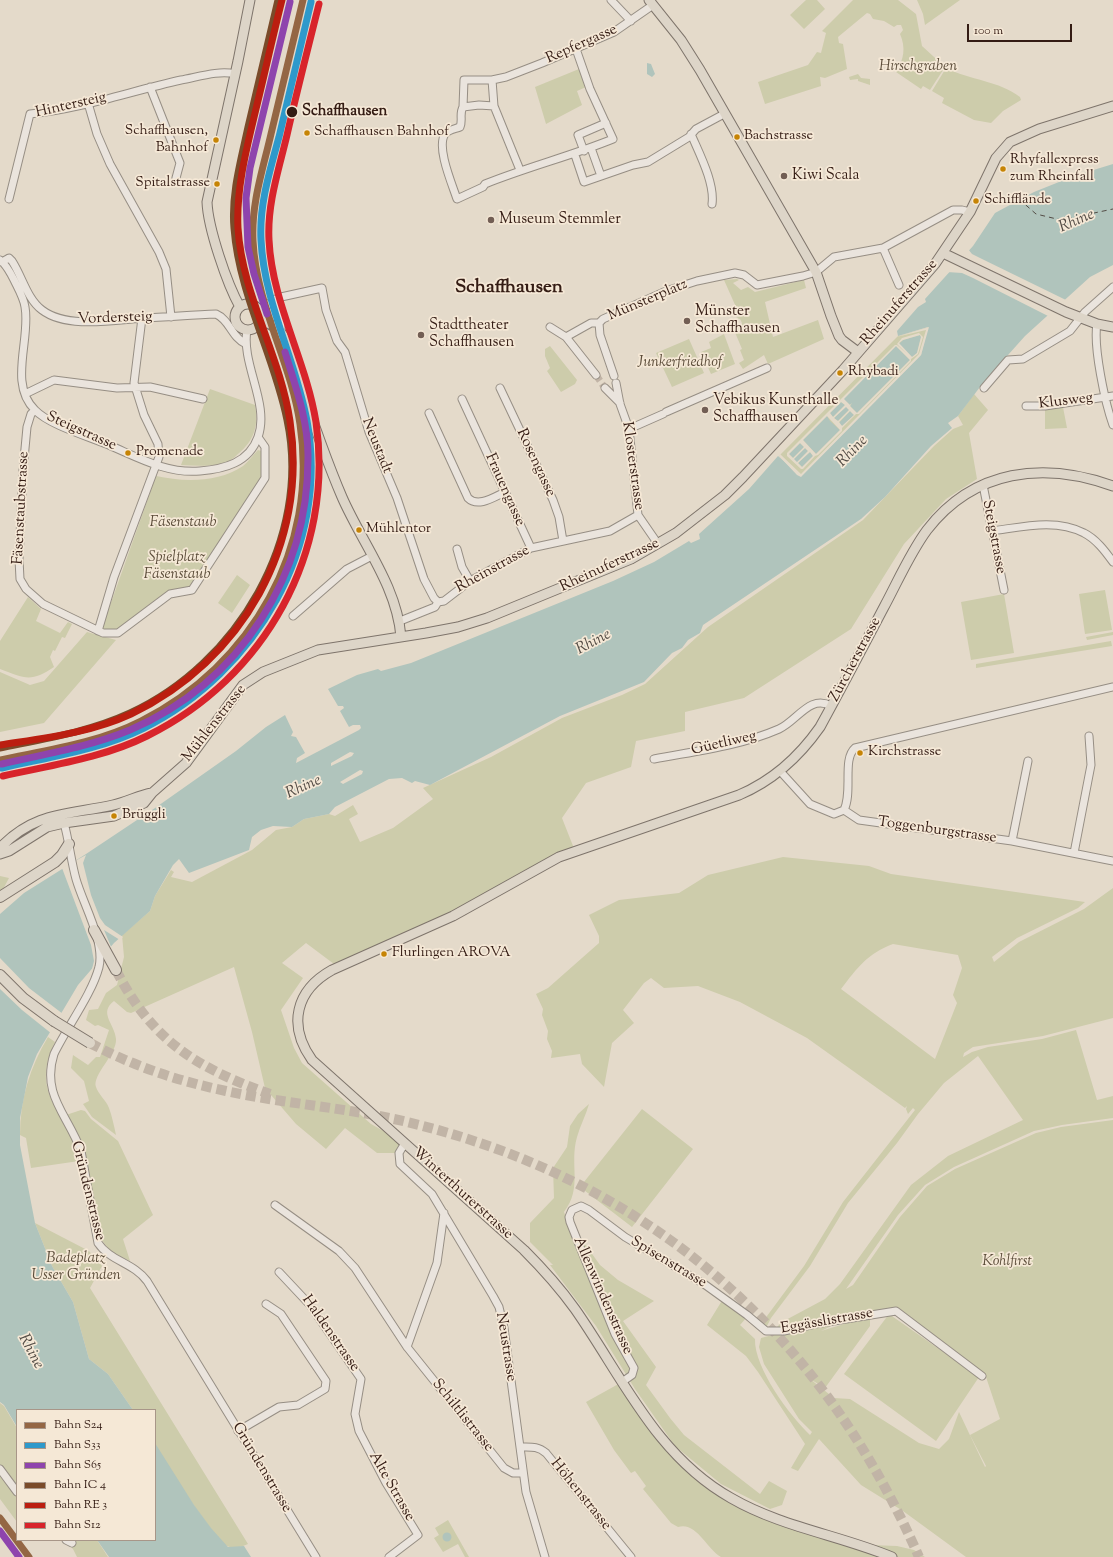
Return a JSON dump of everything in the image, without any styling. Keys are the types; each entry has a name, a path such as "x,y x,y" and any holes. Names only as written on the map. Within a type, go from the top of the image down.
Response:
{"highway":[{"path":"0,897 55,862 62,855 69,844"},
{"path":"94,930 116,969"},
{"path":"0,976 35,1008 90,1043"}],"main road":[{"path":"242,306 226,272 207,212 209,190 250,0"},
{"path":"651,2 681,40 700,70 816,272 828,309 839,336 858,352"},
{"name":"Rheinuferstrasse","path":"401,637 453,628 487,618 632,559 693,521 725,495 792,425 948,256 996,158 1010,142 1039,129 1113,106"},
{"path":"948,256 1063,311 1097,324 1113,327"},
{"path":"260,317 256,327 249,330 241,328 236,321 236,313 242,306 254,305 260,317 278,329 285,339 330,468 394,600 400,621 401,637"},
{"name":"Zürcherstrasse","path":"578,850 738,795 761,784 780,771 815,734 923,536 939,516 952,504 983,485 1015,474 1042,472 1078,475 1113,486"},
{"name":"Mühlenstrasse","path":"0,854 9,851 48,827 64,823 114,816 144,803 152,793 186,763 237,692 255,676 318,650 401,637"},
{"name":"Mühlenstrasse","path":"0,848 38,820 62,813 113,805 152,793"},
{"path":"62,813 64,823"},
{"name":"Winterthurerstrasse","path":"578,850 548,863 453,916 332,970 316,979 305,993 298,1011 298,1023 301,1039 308,1053 321,1069 524,1250 541,1268 574,1307 653,1429 691,1470 729,1498 778,1520 892,1557"}],"street":[{"path":"611,0 631,21"},
{"name":"Repfergasse","path":"463,107 464,80 492,80 506,77 572,49 576,49 614,32 638,16 651,2"},
{"path":"494,106 479,105 463,107 460,112 462,123 460,127 447,132 444,136 442,149 448,175 457,199 483,187 485,184 520,170 575,155 613,139 590,89 576,49"},
{"name":"Hintersteig","path":"9,199 30,114 88,103 150,87 224,72 235,74"},
{"path":"492,80 494,106 520,170"},
{"path":"150,87 180,163 176,178"},
{"path":"88,103 97,134 110,164 159,252 166,269 171,317"},
{"path":"575,155 584,182 633,165 648,162 661,156 696,129 724,114"},
{"path":"601,176 578,135 606,123"},
{"path":"691,134 705,170 713,197 712,204"},
{"path":"816,272 834,257 883,248 953,210 970,212"},
{"path":"883,248 899,285"},
{"name":"Vordersteig","path":"1,261 9,258 12,261 34,302 42,310 52,316 93,322 216,314 222,316 238,340 246,344"},
{"name":"Steigstrasse","path":"1,261 11,275 25,307 22,377 25,394 35,410 47,419 157,465 184,471 226,467 245,456 252,448 258,438 261,416 246,344 249,330"},
{"name":"Münsterplatz","path":"566,337 591,323 599,323 675,287 735,273 744,275 757,286 762,286 816,272"},
{"path":"984,388 1008,360 1024,359 1070,331 1080,318 1113,287"},
{"name":"Neustadt","path":"271,303 294,293 322,288 326,310 336,341 346,352 369,432 405,519 424,579 434,598 438,602"},
{"path":"260,317 271,303 281,322 278,329"},
{"path":"142,318 139,348 133,378 144,415 159,448 159,457 114,577 100,632 118,633 170,594 192,590 265,478 265,447 258,438"},
{"name":"Klosterstrasse","path":"599,323 600,335 615,379 620,404 629,429 638,516 658,544"},
{"path":"1097,324 1096,331 1110,397 1113,425"},
{"path":"550,327 566,337 596,375"},
{"path":"629,429 767,368"},
{"path":"25,394 54,380 117,388 150,387 203,399"},
{"name":"Rosengasse","path":"500,388 553,500 563,540"},
{"path":"605,388 620,404"},
{"name":"Klusweg","path":"1026,406 1110,397"},
{"name":"Frauengasse","path":"462,399 475,431 531,548"},
{"name":"Fäsenstaubstrasse","path":"35,410 31,414 27,427 23,470 20,579 26,589 43,604 100,632"},
{"path":"429,413 468,498 472,502 477,503 505,492"},
{"name":"Steigstrasse","path":"983,485 1004,590"},
{"name":"Rheinstrasse","path":"400,621 435,607 438,602 444,601 470,581 531,548 610,531 638,516"},
{"path":"992,531 1045,524 1063,526 1084,533 1098,544 1113,562"},
{"path":"457,549 462,567 470,581"},
{"path":"293,616 347,569 372,556"},
{"path":"780,771 810,804 834,814 844,810 848,802 849,756 855,748 1113,687"},
{"name":"Güetliweg","path":"654,758 738,744 781,728 813,704 822,702 831,706"},
{"path":"1074,853 1091,765 1089,736"},
{"path":"1012,841 1028,761"},
{"name":"Toggenburgstrasse","path":"844,810 859,820 1012,841 1113,861"},
{"name":"Gründenstrasse","path":"64,823 80,892 94,930 100,956 98,969 90,989 60,1041 51,1063 50,1081 52,1091 79,1146 98,1243 106,1253 138,1270 147,1281 316,1557"},
{"name":"Neustrasse","path":"404,1143 399,1153 400,1164 432,1194 499,1307 504,1328 521,1447 523,1473 531,1510 545,1557"},
{"name":"Schiltlistrasse","path":"275,1205 331,1245 348,1260 387,1315 407,1348 504,1468 513,1473 523,1473"},
{"name":"Allenwindenstrasse","path":"575,1207 570,1217 570,1222 615,1334 634,1368 632,1375 622,1382"},
{"name":"Spisenstrasse","path":"575,1207 585,1207 625,1237 709,1287 760,1325"},
{"path":"407,1348 438,1263 444,1213"},
{"name":"Haldenstrasse","path":"279,1272 310,1305 356,1370 361,1379 357,1405"},
{"path":"238,1430 279,1407 292,1406 305,1401 325,1389 326,1381 280,1314 266,1304"},
{"name":"Eggässlistrasse","path":"760,1325 766,1331 784,1331 815,1324 896,1311 982,1376"},
{"name":"Alte Strasse","path":"357,1405 355,1414 359,1430 386,1484 418,1535 389,1557"},
{"name":"Höhenstrasse","path":"521,1447 540,1448 546,1453 631,1557"},
{"path":"0,1470 16,1491"}],"green space":[{"path":"806,0 817,0 825,9 804,29 790,15"},
{"name":"Hirschgraben","path":"853,0 898,0 916,14 922,46 945,67 930,90 923,86 921,89 896,72 901,63 903,53 903,44 900,34 903,30 901,25 894,27 884,21 873,19 870,14 867,13 838,37 839,43 843,44 847,69 825,78 820,77 821,86 765,104 758,82 808,65 817,52 821,53 826,33 822,31"},
{"path":"917,0 960,0 925,25 923,14"},
{"path":"946,68 1003,87 1020,97 1021,100 1003,111 991,123 974,120 942,103 944,98 932,91"},
{"path":"579,69 586,87 577,91 582,105 546,124 535,87"},
{"path":"858,74 861,78 870,79 870,85 858,81 858,79 850,80 849,77"},
{"path":"724,280 739,280 733,283 741,290 748,287 755,292 804,280 806,288 765,302 773,337 818,320 824,339 768,364 764,355 743,369 739,363 744,360 740,350 742,349 734,330 741,327 742,323 740,319 736,318 740,316"},
{"path":"929,327 921,355 801,477 779,456 898,336"},
{"path":"724,334 735,364 711,374 701,352 711,348 709,342"},
{"name":"Junkerfriedhof","path":"689,339 704,373 672,387 656,353"},
{"path":"550,346 577,380 575,384 561,392 547,371 550,368 545,356 545,349"},
{"path":"210,389 255,405 256,426 254,432 248,444 228,462 199,466 181,465"},
{"path":"974,394 988,410 969,433 977,479 946,499 904,544 851,629 744,698 685,712 685,731 636,741 631,767 586,783 562,818 575,851 453,916 338,967 306,943 282,963 303,978 281,1010 294,1048 302,1063 371,1124 405,1143 399,1153 377,1153 345,1128 326,1149 296,1124 265,1088 252,1032 234,967 131,1013 127,1012 114,1001 109,1005 107,1014 116,1039 113,1051 98,1077 96,1087 109,1108 116,1135 92,1117 83,1104 89,1101 84,1081 71,1068 73,1055 88,1065 96,1057 100,1057 109,1030 98,1025 95,1026 86,1020 89,1010 98,1009 106,993 117,985 124,957 122,935 150,911 155,896 171,870 174,872 171,877 192,882 252,850 276,830 292,827 304,819 329,814 335,816 353,805 358,814 349,819 360,842 393,828 433,799 423,788 491,757 562,718 622,695 645,684 708,627 863,520 934,446 953,429 963,425 958,416"},
{"path":"1062,402 1067,428 1045,429 1045,406"},
{"name":"Fäsenstaub","path":"258,450 264,452 262,479 191,588 168,592 117,632 109,632 102,628 156,476 200,480 223,476 243,466"},
{"path":"237,575 250,585 232,613 218,603"},
{"path":"1105,590 1112,630 1085,634 1079,594"},
{"path":"1004,594 1014,653 971,660 961,602"},
{"path":"28,597 41,609 36,621 60,633 68,622 72,624 65,638 62,637 55,651 53,650 50,657 54,667 33,677 22,677 0,669 0,641"},
{"path":"87,632 116,640 44,723 0,732 0,672 30,685 44,681"},
{"path":"1113,632 1113,635 1087,640 1086,637"},
{"path":"1111,641 1112,646 976,668 976,664"},
{"name":"Kohlfirst","path":"783,857 869,866 891,874 1085,902 1078,908 1017,938 992,957 994,962 1019,942 1084,909 1113,888 1113,1018 1043,1036 973,1047 964,1053 963,1057 972,1052 988,1047 1042,1039 1076,1030 1097,1100 1113,1096 1113,1118 1062,1125 1034,1131 954,1167 925,1185 898,1215 846,1289 853,1285 900,1217 927,1186 955,1169 1036,1133 1061,1127 1113,1120 1113,1557 966,1557 903,1511 861,1485 819,1439 798,1471 791,1468 805,1444 746,1356 707,1325 723,1299 747,1317 740,1325 755,1339 756,1351 760,1364 784,1404 810,1435 812,1432 799,1419 764,1364 759,1347 761,1338 784,1332 774,1330 782,1322 825,1299 840,1284 911,1185 948,1156 1023,1120 978,1056 944,1083 918,1114 897,1143 848,1203 810,1266 771,1318 766,1328 763,1326 767,1316 804,1266 843,1202 915,1110 913,1108 908,1114 906,1109 907,1106 905,1108 807,1038 740,1002 698,986 664,988 651,978 644,983 623,1010 634,1023 612,1043 604,1087 582,1064 580,1054 551,1058 552,1051 547,1039 548,1031 542,1015 543,1009 536,994 548,988 599,943 599,936 589,915 619,900 679,893 708,875","holes":["893,944 958,955 962,968 953,995 957,1003 935,1059 841,989 864,962 877,952","887,1309 985,1374 1000,1419 970,1435 986,1466 985,1467 959,1412 949,1439 939,1449 919,1443 850,1399 834,1398 810,1379 825,1388 870,1326 870,1316 821,1331 852,1316"]},
{"path":"0,876 9,878 0,895"},
{"path":"48,1037 55,1042 48,1061 46,1076 48,1090 74,1144 79,1161 31,1168 26,1138 20,1135 20,1122 27,1084 36,1060"},
{"path":"589,1104 578,1133 575,1147 575,1176 573,1194 570,1203 564,1212 583,1261 577,1233 600,1265 618,1280 654,1301 623,1321 656,1367 646,1385 670,1418 684,1435 760,1494 769,1481 787,1491 782,1505 770,1509 721,1484 675,1446 635,1389 596,1326 550,1265 553,1265 530,1242 530,1223 554,1198 553,1168 567,1147 570,1126 578,1114"},
{"path":"642,1109 693,1149 632,1227 580,1187"},
{"path":"81,1110 85,1111 91,1119 118,1141 153,1215 123,1239 130,1261 111,1252 101,1239 85,1154 78,1136 66,1115"},
{"name":"Badeplatz Usser Gründen","path":"35,1223 89,1251 102,1266 90,1288 248,1544 241,1547 227,1546 212,1530 189,1498 156,1446 156,1409 132,1409 108,1374 89,1359 73,1302 52,1266"},
{"path":"889,1314 979,1377 936,1441 844,1374"},
{"path":"622,1382 676,1455 745,1506 870,1545 897,1546 914,1550 925,1557 721,1557 696,1532 690,1528 684,1526 678,1527 671,1523 643,1489 646,1486 635,1471 631,1473 614,1450 586,1402"},
{"path":"0,1403 4,1406 16,1426 16,1493 0,1473"},
{"path":"0,1475 16,1494 16,1521 0,1499"},
{"path":"448,1520 469,1557 465,1557 458,1544 443,1552 434,1538 439,1535 435,1528"},
{"path":"65,1541 98,1541 108,1557 77,1557 73,1549"}],"water":[{"path":"647,63 651,64 655,74 652,77 647,74"},
{"name":"Rhine","path":"1113,164 1113,265 1090,277 1025,336 983,383 958,416 948,423 952,428 931,446 885,497 861,519 703,625 700,633 688,640 682,648 672,653 644,682 560,716 430,785 415,781 412,783 402,778 389,779 335,807 329,814 304,819 292,827 273,826 261,830 252,837 249,850 189,873 179,859 173,865 155,896 150,911 114,943 78,985 37,1054 28,1077 20,1118 20,1145 35,1223 52,1266 73,1302 89,1359 108,1374 132,1409 16,1409 16,1425 4,1405 0,1402 0,914 24,893 155,808 236,751 266,727 285,715 293,732 291,736 296,737 305,753 297,758 296,763 359,730 361,728 360,725 353,725 349,727 340,711 344,708 343,706 338,706 328,689 357,675 378,669 381,671 411,663 613,581 654,562 689,541 691,543 700,539 699,534 749,489 778,456 801,476 921,355 928,327 898,336 897,331 918,307 926,302 925,299 973,246 995,213 1034,192 1074,176","holes":["350,752 354,753 352,756 331,766 331,763","360,770 363,771 362,774 343,784 340,782"]},
{"path":"920,335 921,337 917,353 912,357 899,344 903,340"},
{"path":"896,346 910,360 857,413 850,406 852,403 850,405 843,399"},
{"path":"841,402 845,405 833,417 830,413"},
{"path":"846,406 849,410 838,421 834,418"},
{"path":"850,411 854,415 842,426 839,423"},
{"path":"827,416 830,421 840,430 816,454 803,440"},
{"path":"800,443 804,447 793,458 789,454"},
{"path":"805,448 808,451 797,463 793,459"},
{"path":"810,452 813,456 802,467 798,463"},
{"path":"156,1445 194,1505 211,1528 228,1547 244,1546 251,1557 109,1557 98,1541 156,1541"},
{"path":"447,1532 452,1537 447,1542 442,1537"}],"pier":[{"path":"968,249 972,254 1068,301 1050,317 962,273 947,272"},
{"path":"929,327 921,355 801,477 797,475 779,456 780,454 801,474 919,354 926,330 896,337"},
{"path":"919,333 923,337 918,354 911,359 911,361 859,414 856,414 842,428 842,431 818,455 815,456 803,469 801,469 787,456 787,453 895,345 907,354 897,344 902,338","holes":["920,335 921,337 917,353 912,357 899,343 903,340","896,346 910,360 857,413 850,406 852,403 850,405 844,399","841,402 845,405 833,417 830,413","846,407 849,410 838,421 834,418","850,411 854,415 842,426 839,422","827,416 840,430 816,454 803,440","800,443 804,447 793,458 789,454","805,448 808,451 797,462 794,459","810,452 813,456 802,467 798,463"]},
{"path":"86,855 83,863 91,895 100,918 105,925 123,937 120,940 104,930 112,949 91,973 94,961 91,945 62,868"},
{"path":"0,958 29,988 63,1014 52,1034 22,1010 0,989"}],"ferry route":[{"path":"1019,199 1036,214 1061,220 1113,209"}],"tunnel":[{"path":"596,375 605,388"},
{"path":"116,970 130,995 145,1016 161,1034 179,1049 220,1074 270,1094"},
{"path":"90,1043 139,1066 191,1083 247,1095 394,1119 483,1144 566,1178 642,1221 711,1272 774,1331 829,1399 878,1474 919,1557"}],"rail line":[{"name":"S24","path":"0,760 72,745 125,729 180,697 215,668 245,635 269,598 287,558 299,515 303,470 300,424 296,401 260,288 253,241 253,227 258,187 303,0"},
{"name":"S65","path":"267,314 254,274 248,247 246,198 250,168 290,2"},
{"name":"S33","path":"2,768 74,752 110,742 144,728 184,704 220,674 251,639 276,600 295,558 307,514 311,468 307,421 296,376 268,286 263,263 261,227 263,201 311,2"},
{"name":"S12","path":"3,776 77,760 113,750 147,736 189,711 226,681 257,645 283,606 302,563 314,518 319,470 316,422 305,376 276,286 271,263 269,227 274,187 319,4"},
{"name":"S65","path":"2,764 67,750 99,741 130,730 170,709 205,684 235,654 261,620 281,582 296,542 305,499 308,455 306,429 285,352"},
{"name":"S24","path":"0,1518 16,1540"},
{"name":"S65","path":"0,1531 19,1557"},
{"name":"S24","path":"17,1541 29,1557"}],"transit line":[{"path":"0,748 66,734 114,720 130,713 168,691 203,663 233,630 258,592 277,552 288,509 292,464 287,420 274,372 243,277 237,253 233,215 235,190 240,164 278,0"},
{"path":"0,745 67,734 99,726 131,714 170,691 205,663 235,630 259,594 277,554 289,511 293,467 290,421 278,372 246,277 241,253 238,213 240,183 246,153 282,0"}],"place":[{"name":"Schaffhausen","path":"292,112"},
{"name":"Schaffhausen Bahnhof","path":"307,133"},
{"name":"Bachstrasse","path":"737,137"},
{"name":"Schaffhausen, Bahnhof","path":"216,140"},
{"name":"Rhyfallexpress zum Rheinfall","path":"1003,169"},
{"name":"Kiwi Scala","path":"784,176"},
{"name":"Spitalstrasse","path":"217,184"},
{"name":"Schifflände","path":"976,201"},
{"name":"Museum Stemmler","path":"491,220"},
{"name":"Münster Schaffhausen","path":"687,321"},
{"name":"Stadttheater Schaffhausen","path":"421,335"},
{"name":"Rhybadi","path":"840,373"},
{"name":"Vebikus Kunsthalle Schaffhausen","path":"705,410"},
{"name":"Promenade","path":"128,453"},
{"name":"Mühlentor","path":"359,530"},
{"name":"Kirchstrasse","path":"860,753"},
{"name":"Brüggli","path":"114,816"},
{"name":"Flurlingen AROVA","path":"384,954"}],"district":[{"name":"Schaffhausen","path":"509,289"}],"park label":[{"name":"Spielplatz Fäsenstaub","path":"177,566"}]}
